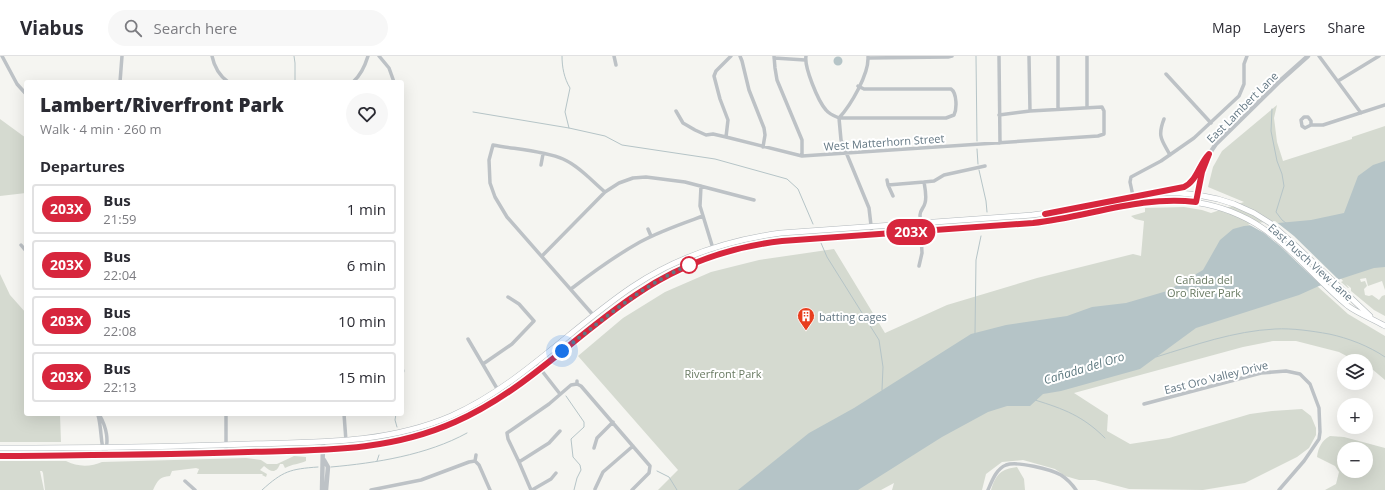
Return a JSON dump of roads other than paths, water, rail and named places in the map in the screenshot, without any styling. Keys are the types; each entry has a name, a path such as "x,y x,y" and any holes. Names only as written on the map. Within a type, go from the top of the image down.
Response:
{"main road":[{"name":"East Pusch View Lane","path":"1106,202 1154,193 1172,193 1209,197 1243,208 1270,223 1289,238 1376,320"},
{"name":"East Pusch View Lane","path":"1069,218 1154,201 1176,200 1199,203 1236,214 1266,230 1350,307 1385,326"},
{"path":"0,448 104,448 323,442 386,436 423,426 462,411 498,390 625,292 649,276 685,258 713,248 744,239 776,234 1042,214 1106,202"},
{"path":"0,456 105,456 324,450 374,446 412,438 460,420 502,397 638,292 679,270 716,255 741,248 773,242 1033,223 1069,218 1075,212 1104,206 1106,202"}],"street":[{"path":"2,56 17,84 24,92"},
{"path":"120,80 122,56"},
{"path":"212,56 213,62 222,78 225,80"},
{"path":"355,80 359,77 368,56"},
{"path":"379,56 389,68 393,80"},
{"path":"614,56 616,65"},
{"path":"726,137 728,120 720,99 714,76 716,71 731,56"},
{"path":"740,56 749,90 764,128 765,135 763,147"},
{"path":"872,234 867,200 840,136 839,118 846,111 867,68 868,57 952,56"},
{"path":"999,56 1000,143"},
{"path":"1029,56 1030,111"},
{"path":"1058,56 1058,109"},
{"path":"999,115 1087,107 1086,56"},
{"path":"1133,196 1130,182 1131,177 1170,155 1194,138 1239,96 1244,84 1244,64 1247,56"},
{"name":"East Lambert Lane","path":"1199,203 1198,195 1202,172 1209,154 1216,144 1308,56"},
{"path":"1319,56 1361,112"},
{"path":"1338,81 1379,56"},
{"path":"802,156 802,140 777,80 774,68 774,57 806,58 809,76 822,105 827,111 839,118 950,117 954,115 955,112 955,93 953,90 948,88 864,89 858,86"},
{"path":"1166,74 1211,123"},
{"path":"1310,124 1323,125 1385,105"},
{"name":"West Matterhorn Street","path":"676,111 683,123 706,134 713,134 802,156 1098,136 1104,134 1104,109 1099,107 1087,107"},
{"path":"1164,119 1160,129 1160,136 1170,155"},
{"path":"594,316 507,217 495,197 490,183 490,160 493,145 564,159 575,166 605,192"},
{"path":"541,165 543,154"},
{"path":"1154,193 1181,188 1190,184 1203,161 1209,154"},
{"path":"888,186 934,181 944,175 985,166"},
{"path":"542,256 605,192 619,183 633,178 646,177 685,182 754,200"},
{"path":"887,180 893,196"},
{"path":"919,266 922,253 920,212 926,201 924,182"},
{"path":"701,186 700,202 703,216 716,255"},
{"path":"571,289 607,262 651,236 703,216"},
{"path":"648,229 651,236"},
{"path":"21,244 24,248"},
{"path":"483,364 512,344 534,321 519,304 508,297"},
{"path":"468,339 502,397"},
{"path":"535,362 560,394"},
{"name":"East Oro Valley Drive","path":"1144,404 1261,373 1286,371 1300,374 1310,384 1319,408 1319,438 1304,461 1279,490"},
{"path":"556,473 551,479 531,490 506,433 540,411 571,385 577,382 652,467 649,473 632,490"},
{"path":"99,416 106,427 104,448 105,456"},
{"path":"226,416 226,453"},
{"path":"344,416 346,441"},
{"path":"594,448 597,438 613,422"},
{"path":"519,462 549,443 560,431"},
{"path":"322,490 322,466 324,460 323,442"},
{"path":"595,489 604,472 633,446"},
{"path":"475,461 476,455"},
{"path":"324,460 328,467 326,490"},
{"path":"371,490 391,488 421,480 475,461"},
{"path":"475,461 479,464 490,490"},
{"path":"988,490 994,476 1005,465 1017,464 1049,470 1060,474 1070,482 1076,490"},
{"path":"185,481 195,490"}],"water":[{"path":"838,56 843,61 838,66 833,61"},
{"name":"Cañada del Oro","path":"1385,161 1385,267 1374,268 1319,286 1299,295 1196,328 1140,369 1061,391 1043,394 1030,406 1007,406 988,412 942,437 858,490 738,490 809,433 854,408 971,334 1006,325 1067,316 1092,307 1126,303 1167,291 1203,270 1220,240 1233,229 1244,226 1311,220 1344,213 1358,176 1373,165"}],"waterway":[{"path":"294,56 295,80"},
{"path":"562,56 562,64 566,80 570,88 565,112 569,128"},
{"path":"976,56 977,141"},
{"path":"1272,109 1271,131 1284,186 1276,212 1286,223"},
{"path":"473,112 569,128 605,136 622,145 715,159 787,179 798,189 813,224"},
{"path":"977,149 978,164"},
{"path":"979,170 987,212"},
{"path":"975,334 976,260 981,236"},
{"path":"821,243 827,257 879,340 883,367 882,390"},
{"path":"1156,357 1200,343 1230,336 1260,330 1282,329 1295,329 1329,334 1351,340 1385,357"},
{"path":"566,396 584,422 584,427 571,439 573,457 580,465 581,470 574,490"},
{"path":"1035,400 1073,414 1089,424 1105,438"},
{"path":"396,416 397,427"},
{"path":"331,467 401,457 452,441 467,433"},
{"path":"377,461 379,455"},
{"path":"262,490 287,472 318,467"},
{"path":"657,471 669,477 677,490"}],"place":[{"name":"batting cages","path":"806,331"}],"park label":[{"name":"Cañada del Oro River Park","path":"1204,285"},
{"name":"Riverfront Park","path":"723,373"}]}
